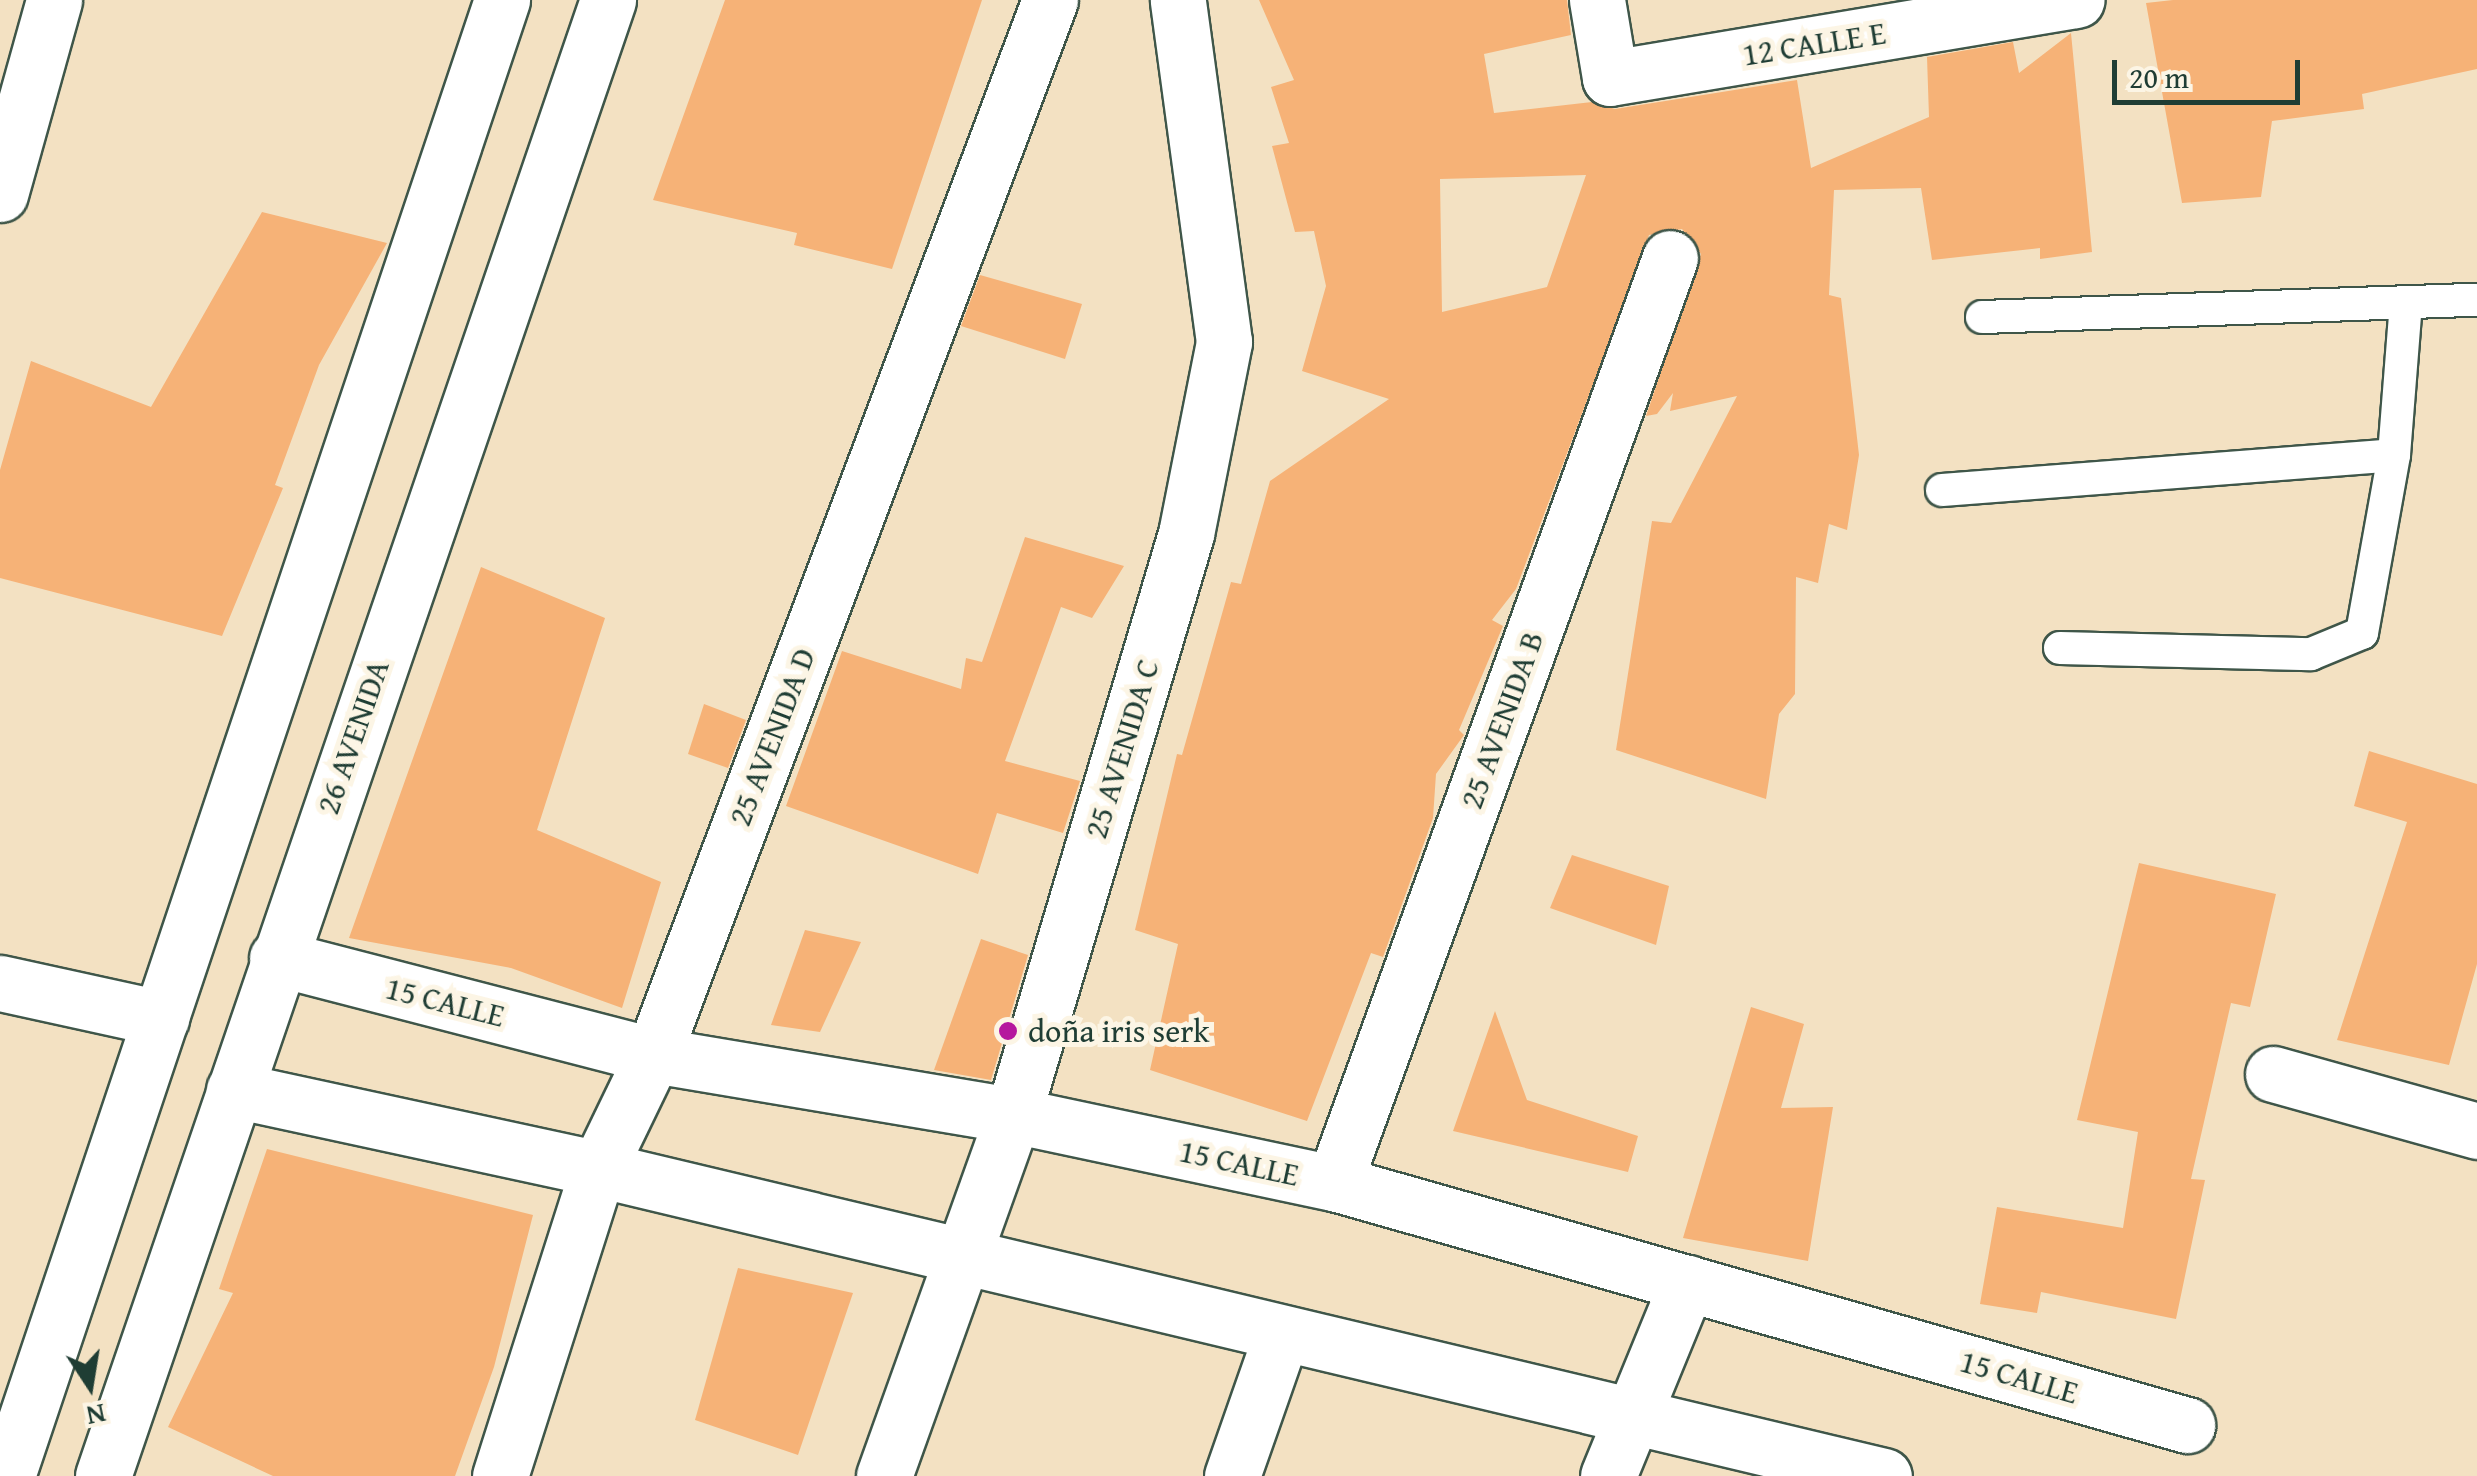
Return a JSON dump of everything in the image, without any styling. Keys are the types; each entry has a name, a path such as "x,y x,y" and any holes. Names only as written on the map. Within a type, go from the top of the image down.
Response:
{"street":[{"path":"0,194 54,0"},
{"path":"7,1476 502,0"},
{"name":"26 AVENIDA","path":"103,1476 277,958 608,0"},
{"name":"25 AVENIDA D","path":"500,1476 598,1169 653,1055 1050,0"},
{"name":"25 AVENIDA C","path":"884,1476 959,1255 1012,1115 1186,534 1224,342 1178,0"},
{"name":"12 CALLE E","path":"1597,0 1610,78 2077,0"},
{"name":"25 AVENIDA B","path":"1334,1182 1670,258"},
{"name":"15 CALLE","path":"277,958 653,1055 1012,1115 1334,1182 2187,1424"},
{"path":"0,983 162,1018"},
{"path":"2273,1074 2477,1131"},
{"path":"234,1090 598,1169 1884,1476"},
{"path":"1608,1476 1686,1283"},
{"path":"1232,1476 1282,1332"}],"lane":[{"path":"1982,317 2477,300"},
{"path":"2060,648 2311,654 2362,633 2394,456 2406,302"},
{"path":"1942,490 2394,456"}],"building":[{"path":"725,0 982,0 892,269 794,245 797,233 653,200"},
{"path":"1259,0 1567,0 1571,35 1484,54 1494,113 1592,102 1615,109 1797,80 1811,168 1929,117 1927,57 2013,42 2019,73 2071,33 2092,252 2040,259 2040,248 1932,260 1921,188 1834,190 1829,295 1841,298 1859,455 1847,530 1829,524 1818,583 1796,577 1795,694 1779,714 1766,799 1616,750 1652,521 1671,523 1737,396 1670,411 1673,393 1657,414 1646,416 1701,254 1682,229 1649,235 1516,589 1492,620 1503,626 1459,730 1464,735 1436,774 1433,818 1383,957 1371,953 1307,1121 1150,1070 1178,944 1135,930 1177,754 1182,755 1231,582 1241,584 1270,481 1389,399 1302,371 1326,286 1314,231 1295,232 1272,146 1289,143 1271,87 1294,80","holes":["1586,175 1547,287 1442,312 1440,179"]},
{"path":"2477,0 2477,69 2362,94 2364,109 2272,121 2261,197 2182,203 2146,3"},
{"path":"262,212 387,243 319,365 275,485 283,488 222,636 0,578 0,470 31,361 151,407"},
{"path":"980,275 1082,304 1065,359 961,326"},
{"path":"1025,537 1124,566 1092,618 1061,607 1005,761 1080,781 1063,833 997,813 978,874 786,806 842,651 961,689 966,658 982,662"},
{"path":"481,567 605,618 537,830 661,882 622,1008 511,968 349,938"},
{"path":"704,704 746,720 728,768 688,754"},
{"path":"2369,751 2477,784 2477,964 2449,1065 2337,1040 2407,822 2354,806"},
{"path":"1572,855 1669,886 1656,945 1550,908"},
{"path":"2139,863 2276,894 2250,1007 2231,1003 2191,1179 2205,1180 2176,1319 2041,1292 2037,1313 1980,1304 1997,1207 2123,1228 2138,1132 2077,1120"},
{"path":"805,930 861,942 820,1032 771,1025"},
{"path":"981,939 1028,955 991,1080 934,1070"},
{"path":"1751,1007 1804,1024 1781,1108 1833,1107 1808,1261 1683,1238"},
{"path":"1495,1011 1527,1100 1638,1136 1628,1172 1453,1131"},
{"path":"267,1149 533,1215 494,1367 455,1476 273,1476 168,1427 233,1293 219,1289"},
{"path":"738,1268 853,1293 798,1455 695,1420"}],"place":[{"name":"doña iris serk","path":"1008,1031"}]}
